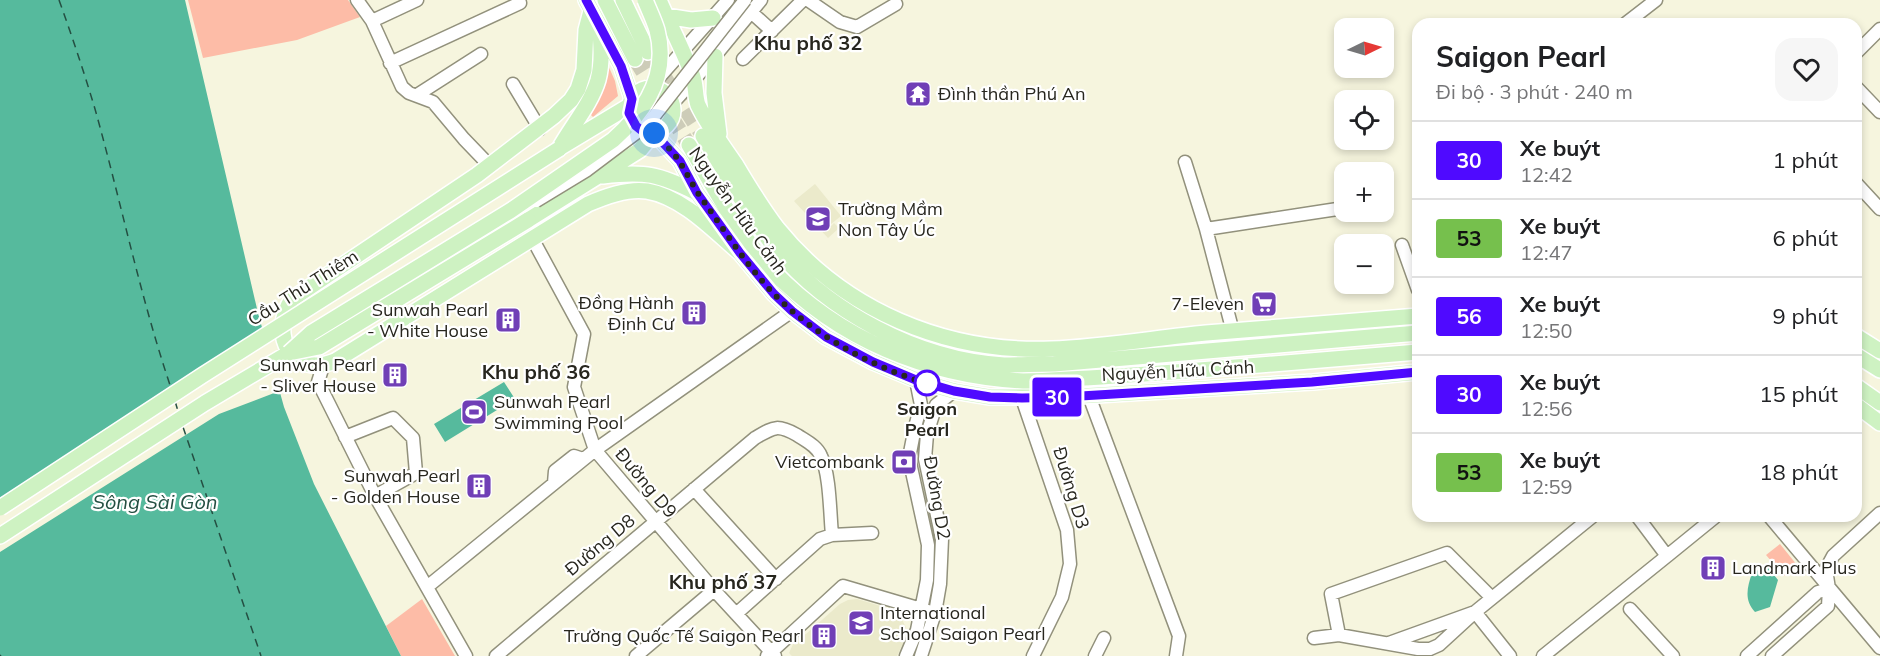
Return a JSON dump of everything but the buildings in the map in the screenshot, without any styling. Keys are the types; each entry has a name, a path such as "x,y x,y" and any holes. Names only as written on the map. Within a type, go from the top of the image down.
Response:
{"main road":[{"path":"605,0 642,55 623,0"},
{"path":"0,536 205,403 289,353 311,333 510,211 613,140 639,116 649,99 659,71 660,51 657,28 645,0"},
{"name":"Nguyễn Hữu Cảnh","path":"659,0 694,79 698,104 758,201 801,254 835,285 877,311 934,335 1008,347 1050,349 1083,354 1159,355 1412,334"},
{"path":"592,12 621,66 630,102 631,120 636,126 641,130 654,133 670,122 673,116 667,95"},
{"path":"592,12 586,30 584,70 578,89 571,100 540,129 292,299 285,310 283,325 284,340 289,352 302,363 310,366 323,366 335,362 532,238 588,204 608,196 646,190 659,194 686,209 740,253"},
{"path":"559,149 591,97 598,81 601,47 592,12"},
{"path":"666,16 691,20 712,18"},
{"path":"715,56 714,93 720,140"},
{"path":"630,102 637,93 667,95 698,104"},
{"name":"Cầu Thủ Thiêm","path":"0,508 232,356 630,102"},
{"path":"289,353 319,347 640,150 654,133"},
{"name":"Nguyễn Hữu Cảnh","path":"654,133 680,161 697,193 740,253 774,294 792,311 835,342 873,362 916,380 954,391 990,397 1022,398 1312,382 1412,373"},
{"path":"703,136 772,244 809,281 844,310 892,337 954,357 1002,364 1054,364 1083,354"},
{"name":"Nguyễn Hữu Cảnh","path":"689,145 749,241 771,268 807,302 858,337 907,359 966,375 1026,381 1412,352"},
{"path":"596,177 627,173 658,175 697,193"},
{"name":"Nguyễn Hữu Cảnh","path":"1083,354 1233,332 1412,317"},
{"path":"1862,340 1880,351"},
{"path":"1862,360 1880,370"},
{"path":"1082,378 1089,396"},
{"path":"1862,390 1880,403"},
{"path":"1862,410 1880,423"}],"street":[{"path":"357,0 372,21 402,87 409,93 433,102 489,165"},
{"path":"372,21 417,0"},
{"path":"390,63 520,3 519,0"},
{"path":"667,95 682,52 728,0"},
{"path":"510,211 524,208 587,170 648,124 745,0"},
{"path":"667,95 694,79 761,0"},
{"path":"743,60 802,0"},
{"path":"808,0 840,22 857,27 896,4"},
{"path":"1633,18 1656,0"},
{"path":"752,12 772,31"},
{"path":"1862,47 1880,29"},
{"path":"417,95 481,54"},
{"path":"513,84 540,129"},
{"path":"1862,93 1880,112"},
{"path":"1185,162 1206,229 1233,332"},
{"path":"1862,190 1880,209"},
{"path":"1206,229 1334,209"},
{"name":"Đường D9","path":"532,238 584,334 574,387 595,450 771,655"},
{"path":"1402,245 1412,273"},
{"path":"427,587 583,459 792,311"},
{"path":"323,366 318,382 345,437 375,496 466,656"},
{"name":"Đường D2","path":"916,380 921,405 909,458 927,504"},
{"name":"Đường D2","path":"921,656 929,611 925,459 927,434 936,405 954,391"},
{"path":"1089,396 1179,636 1176,656"},
{"name":"Đường D3","path":"1022,398 1067,530 1070,564 1062,597 1033,656"},
{"path":"345,437 393,418 413,438 416,473 375,496"},
{"name":"Đường D8","path":"496,656 755,438 773,427 781,428 811,444 821,455 825,467 832,535"},
{"path":"694,489 776,579"},
{"path":"1773,656 1828,606 1829,589 1826,569 1833,556 1880,513"},
{"path":"1314,638 1339,635 1430,649 1439,645 1475,612 1586,522"},
{"path":"1642,522 1667,556"},
{"path":"1543,656 1709,522"},
{"path":"1774,522 1880,648"},
{"path":"736,614 820,539 832,535 872,533"},
{"path":"1339,635 1331,594 1447,553 1492,598"},
{"path":"771,655 843,586 929,611"},
{"path":"1747,656 1818,592 1829,589"},
{"path":"636,656 714,590"},
{"path":"1630,609 1673,656"},
{"name":"Đường D2","path":"906,656 917,630 929,611"},
{"path":"1388,643 1475,612"},
{"path":"1475,612 1510,656"},
{"path":"1095,656 1104,638"}],"shaded area":[{"path":"188,0 348,0 360,17 297,40 203,58"},
{"path":"608,65 618,96 593,117 591,115 602,92"},
{"path":"815,184 841,216 831,224 818,209 815,211 831,226 834,223 839,228 828,238 794,201"},
{"path":"1780,544 1797,565 1784,576 1766,555"},
{"path":"422,599 455,656 401,656 386,626"},
{"name":"International School Saigon Pearl","path":"857,599 884,607 901,617 907,630 906,638 897,656 792,656 789,653 795,640 806,634 840,604"}],"water":[{"name":"Sông Sài Gòn","path":"0,0 185,0 258,313 284,407 314,484 401,656 0,656"},
{"name":"Sunwah Pearl Swimming Pool","path":"504,382 515,399 445,442 434,424"},
{"path":"1767,566 1778,580 1770,607 1755,612 1749,603 1749,584 1752,573"}],"pier":[{"path":"265,329 282,390 219,414 0,552 0,500"}],"ferry route":[{"path":"59,0 95,109 140,284 171,388"},
{"path":"175,401 178,411"},
{"path":"183,427 261,656"}],"tunnel":[{"path":"648,52 703,136"},
{"path":"635,59 689,145"}],"bus line":[{"name":"30","path":"586,0 621,66 632,99 629,106 631,120 641,130 654,133 680,161 697,193 740,253 774,294 826,337 873,362 916,380 954,391 990,397 1022,398 1312,382 1412,373"}],"place":[{"name":"Đình thần Phú An","path":"918,94"},
{"name":"Trường Mầm Non Tây Úc","path":"818,219"},
{"name":"7-Eleven","path":"1264,304"},
{"name":"Đồng Hành Định Cư","path":"694,313"},
{"name":"Sunwah Pearl - White House","path":"508,320"},
{"name":"Sunwah Pearl - Sliver House","path":"395,375"},
{"name":"Saigon Pearl","path":"927,383"},
{"name":"Sunwah Pearl Swimming Pool","path":"474,412"},
{"name":"Vietcombank","path":"904,462"},
{"name":"Sunwah Pearl - Golden House","path":"479,486"},
{"name":"Landmark Plus","path":"1713,568"},
{"name":"International School Saigon Pearl","path":"861,623"},
{"name":"Trường Quốc Tế Saigon Pearl","path":"824,636"}],"district":[{"name":"Khu phố 32","path":"808,43"},
{"name":"Khu phố 36","path":"536,372"},
{"name":"Khu phố 37","path":"723,582"}],"route":[{"path":"654,133 680,161 697,193 740,253 774,294 792,311 826,337 873,362 935,386 927,383"}]}
